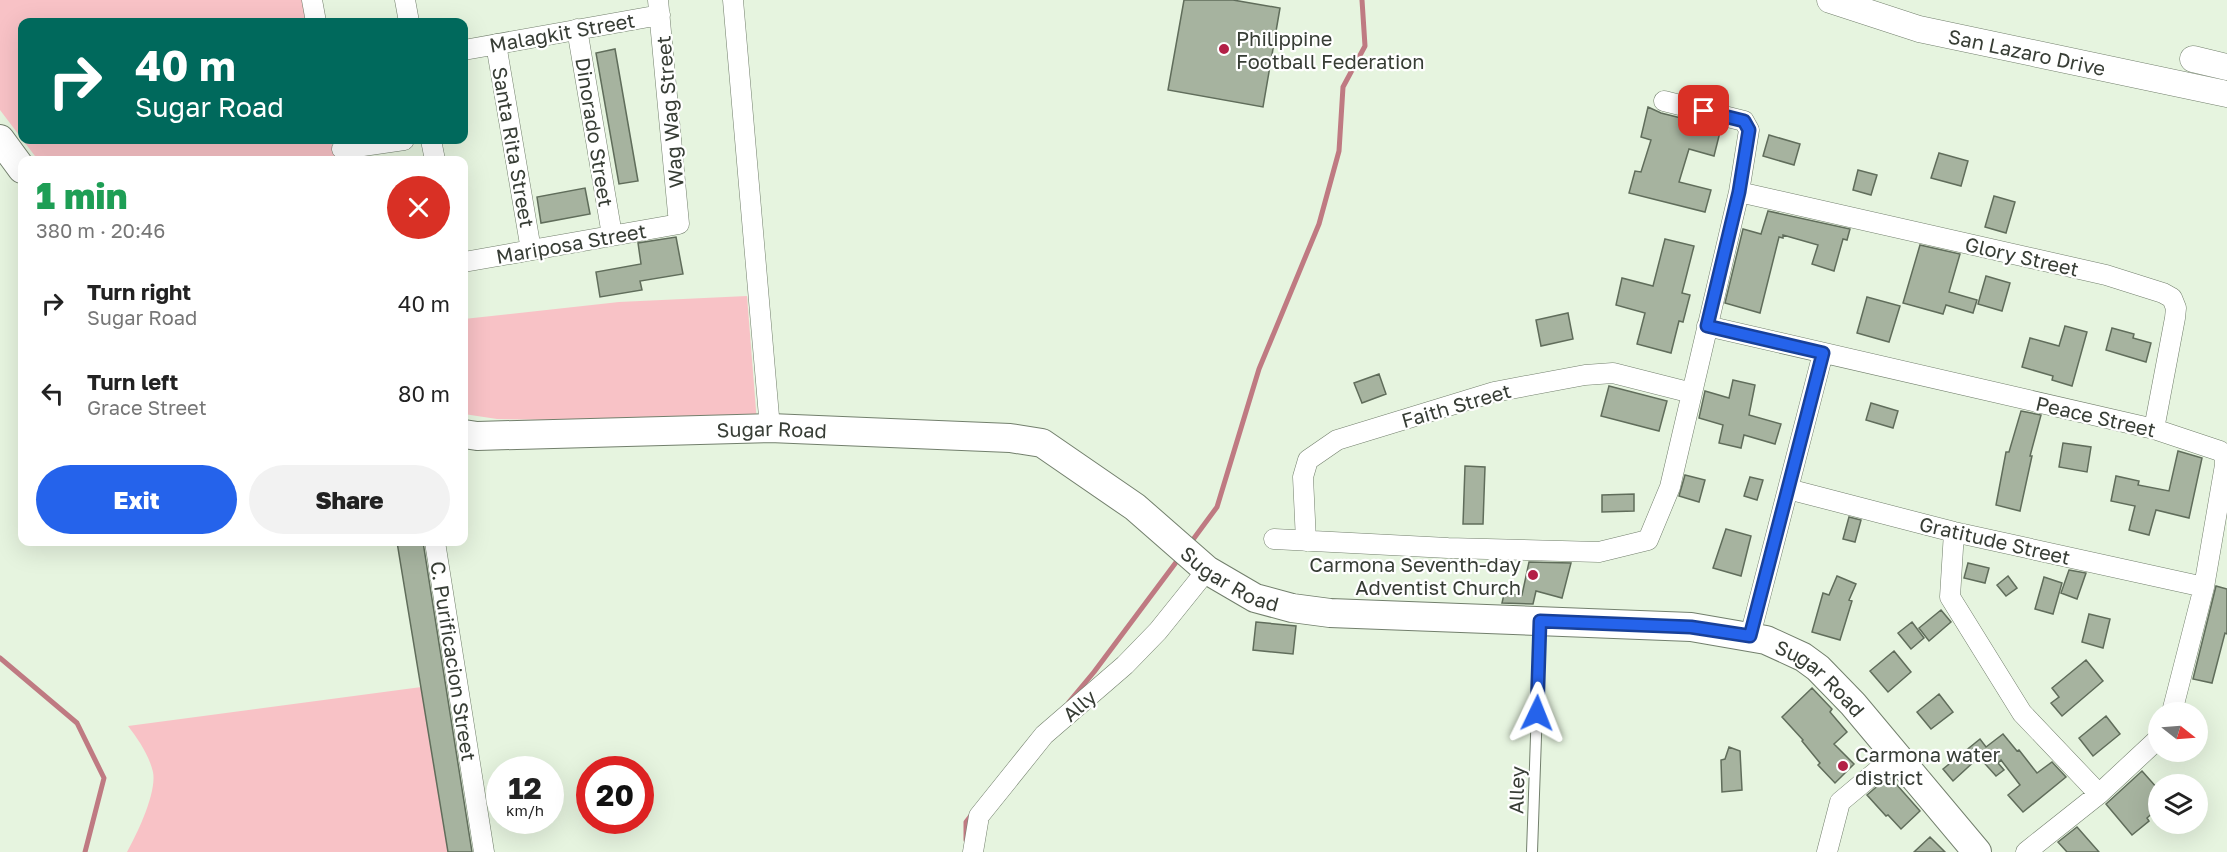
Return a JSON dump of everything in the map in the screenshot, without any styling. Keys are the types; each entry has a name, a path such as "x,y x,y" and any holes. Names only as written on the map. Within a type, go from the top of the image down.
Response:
{"main road":[{"path":"0,140 18,165"},
{"name":"Sugar Road","path":"468,435 770,428 1010,438 1042,443 1135,507 1207,570 1255,598 1292,609 1330,614 1691,627 1750,636 1785,647 1810,662 1853,705 1977,852"}],"street":[{"path":"312,0 315,18"},
{"path":"405,0 408,18"},
{"path":"733,0 770,428"},
{"name":"San Lazaro Drive","path":"1830,0 1919,29 2227,94"},
{"name":"Malagkit Street","path":"468,49 577,29 659,7"},
{"name":"Wag Wag Street","path":"659,7 679,224"},
{"name":"Dinorado Street","path":"577,29 612,236"},
{"name":"Santa Rita Street","path":"496,44 531,250"},
{"path":"2193,59 2227,67"},
{"path":"1274,539 1448,548 1599,552 1648,540 1670,487 1739,192 1749,130 1744,121 1664,101"},
{"path":"349,147 369,144"},
{"name":"Glory Street","path":"1739,192 2106,275 2172,298 2176,308 2175,318 2154,429"},
{"name":"Mariposa Street","path":"468,261 679,224"},
{"name":"Peace Street","path":"1707,326 2154,429 2220,451 2225,457 2204,587 2175,702"},
{"path":"1750,636 1823,353"},
{"name":"Faith Street","path":"1306,541 1303,477 1308,460 1337,440 1494,392 1585,375 1613,373 1692,393"},
{"name":"Gratitude Street","path":"1788,489 1954,532 2204,587"},
{"path":"1954,532 1950,597 2022,713 2100,794"},
{"name":"C. Purificacion Street","path":"436,546 484,852"},
{"name":"Ally","path":"973,852 979,816 1044,735 1125,665 1158,631 1207,570"},
{"path":"2026,852 2100,794 2148,748"},
{"path":"1827,852 1840,802 1896,755"}],"lane":[{"name":"Alley","path":"1532,852 1540,621"}],"shaded area":[{"path":"0,0 305,0 308,18 18,18 18,134 0,110"},
{"path":"26,144 332,144 334,156 35,156"},
{"path":"747,296 757,423 497,419 468,415 468,319 619,302"},
{"path":"429,686 453,852 127,852 145,813 153,781 149,759 128,726"}],"building":[{"name":"Philippine Football Federation","path":"1184,0 1233,0 1280,8 1263,107 1168,90"},
{"path":"615,49 638,181 619,184 596,53"},
{"path":"1648,107 1661,113 1721,128 1714,156 1689,149 1679,182 1711,190 1705,212 1629,193 1635,171 1641,172 1651,140 1641,137"},
{"path":"1769,135 1800,144 1794,165 1763,156"},
{"path":"1939,153 1968,161 1961,186 1931,178"},
{"path":"1858,170 1877,175 1871,195 1853,190"},
{"path":"585,188 590,214 541,223 537,197"},
{"path":"1994,196 2015,202 2006,233 1985,227"},
{"path":"1768,211 1850,229 1847,240 1843,239 1834,271 1812,264 1818,245 1783,235 1783,238 1779,237 1760,313 1725,303 1743,229 1761,234"},
{"path":"676,237 683,274 640,281 642,290 600,297 596,272 641,264 638,243"},
{"path":"1665,239 1694,246 1682,293 1690,295 1683,322 1679,321 1671,353 1637,344 1645,313 1616,305 1622,278 1653,286"},
{"path":"1920,245 1960,254 1949,292 1977,300 1973,313 1946,305 1943,314 1903,303"},
{"path":"1986,276 2010,283 2002,311 1978,304"},
{"path":"1867,297 1900,306 1889,342 1857,333"},
{"path":"1568,313 1573,339 1541,346 1536,320"},
{"path":"2065,326 2087,332 2072,386 2052,380 2053,376 2022,367 2030,338 2059,346"},
{"path":"2112,328 2134,334 2133,338 2151,343 2146,362 2106,350"},
{"path":"1379,374 1386,394 1362,403 1354,383"},
{"path":"1733,380 1755,385 1749,415 1781,424 1775,444 1744,435 1741,448 1719,443 1723,425 1699,418 1705,391 1729,398"},
{"path":"1609,386 1667,401 1659,431 1601,416"},
{"path":"1871,403 1898,411 1893,428 1866,420"},
{"path":"2021,411 2041,415 2030,456 2032,456 2020,511 1996,505 2006,452 2009,452"},
{"path":"2063,443 2091,447 2087,472 2059,467"},
{"path":"2178,451 2202,458 2189,518 2156,510 2149,535 2129,530 2135,506 2111,501 2116,476 2139,481 2138,485 2169,491"},
{"path":"1465,466 1485,467 1483,524 1463,524"},
{"path":"1685,475 1705,480 1699,502 1679,496"},
{"path":"1750,477 1763,480 1757,500 1744,496"},
{"path":"1634,494 1634,511 1602,512 1602,495"},
{"path":"1849,517 1861,520 1855,542 1843,539"},
{"path":"1726,529 1751,536 1741,576 1713,568"},
{"path":"398,546 424,546 472,852 448,852"},
{"path":"1529,562 1571,563 1562,598 1536,591 1533,604 1502,603 1504,594 1522,595"},
{"path":"1968,563 1989,568 1985,583 1964,578"},
{"path":"2069,570 2086,573 2077,599 2061,593"},
{"path":"1837,576 1856,584 1849,600 1852,601 1840,640 1812,632 1823,593 1829,595"},
{"path":"2008,576 2017,588 2006,596 1997,585"},
{"path":"2044,577 2062,583 2053,614 2035,609"},
{"path":"2216,586 2227,589 2227,634 2225,633 2212,683 2193,679"},
{"path":"1941,610 1951,622 1929,641 1919,628"},
{"path":"2089,614 2110,619 2103,648 2082,642"},
{"path":"1256,622 1296,626 1293,654 1253,650"},
{"path":"1912,622 1924,638 1911,649 1898,633"},
{"path":"1894,651 1911,672 1888,692 1870,671"},
{"path":"2086,660 2103,681 2062,716 2051,703 2059,697 2052,688"},
{"path":"1812,688 1832,709 1830,712 1847,732 1834,744 1854,764 1835,783 1818,765 1820,763 1803,740 1782,717"},
{"path":"1939,694 1953,712 1931,729 1917,712"},
{"path":"2106,716 2120,734 2093,756 2079,738"},
{"path":"2003,734 2037,773 2052,762 2066,777 2023,812 2008,795 2020,785 2001,760 1998,763 2004,770 1996,776 1979,757 1953,781 1943,769 1980,739 1986,747"},
{"path":"1729,747 1740,751 1742,790 1722,792 1721,760 1725,759"},
{"path":"2142,771 2148,778 2148,822 2132,835 2106,804"},
{"path":"1889,776 1920,811 1901,829 1867,795"},
{"path":"2077,827 2099,852 2067,852 2058,842"},
{"path":"1930,837 1945,852 1914,852"}],"waterway":[{"path":"1189,545 1217,507 1259,369 1319,224 1339,151 1343,87 1365,46 1362,0"},
{"path":"1069,702 1180,557"},
{"path":"0,658 77,723 104,778 85,852"},
{"path":"966,840 966,822 973,813"}],"place":[{"name":"Philippine Football Federation","path":"1224,49"},
{"name":"Carmona Seventh-day Adventist Church","path":"1533,575"},
{"name":"Carmona water district","path":"1843,766"}],"route":[{"path":"1537,713 1540,621 1691,627 1750,636 1762,595 1823,353 1707,326 1739,192 1749,130 1744,121 1704,111"}]}
